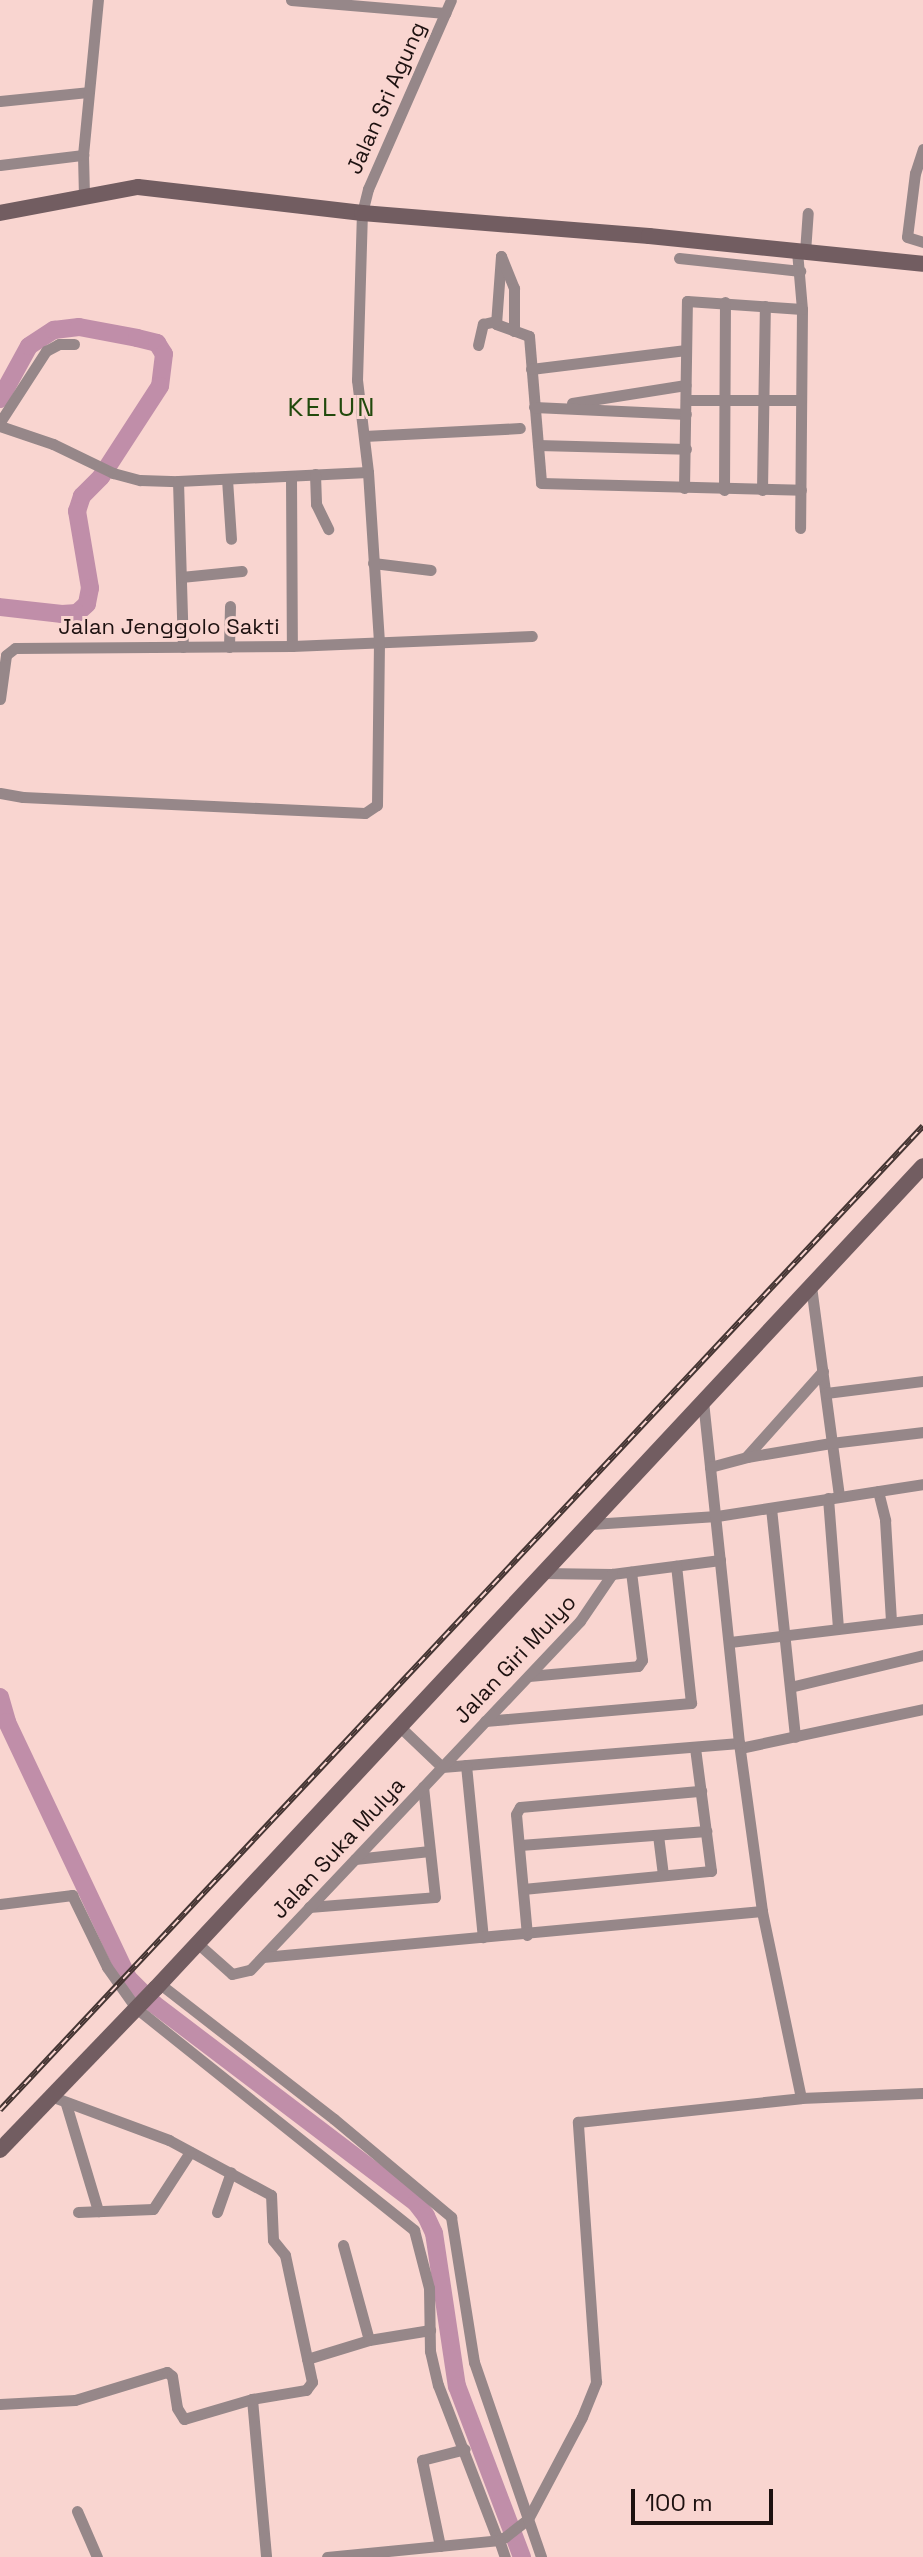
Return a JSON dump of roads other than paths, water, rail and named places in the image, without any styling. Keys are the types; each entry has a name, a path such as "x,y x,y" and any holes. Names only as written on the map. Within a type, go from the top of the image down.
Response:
{"main road":[{"path":"0,213 138,187 362,213 915,263"},
{"path":"0,2150 158,1986 923,1166"}],"street":[{"path":"84,196 83,155 98,0"},
{"path":"291,0 445,13"},
{"name":"Jalan Sri Agung","path":"0,793 38,798 372,811 380,791 379,642 357,354 362,213 368,189 451,0"},
{"path":"0,101 88,92"},
{"path":"915,263 908,237 918,201 923,149"},
{"path":"0,165 83,155"},
{"path":"800,528 800,271 808,213"},
{"path":"908,237 923,242"},
{"path":"514,331 514,288 502,255 496,321 497,326 529,336 542,484 801,490"},
{"path":"679,258 800,271"},
{"path":"684,488 685,309 689,299 802,309"},
{"path":"724,490 725,302"},
{"path":"762,490 765,306"},
{"path":"478,345 483,324 496,321"},
{"path":"74,344 59,344 46,351 0,424 53,444 113,473 140,480 368,472"},
{"path":"531,369 686,350"},
{"path":"534,407 686,385"},
{"path":"686,400 801,400"},
{"path":"548,406 686,414"},
{"path":"364,436 520,428"},
{"path":"538,445 686,449"},
{"path":"315,474 316,504 328,529"},
{"path":"291,476 292,646"},
{"path":"227,479 231,539"},
{"path":"178,481 183,647"},
{"path":"373,563 431,570"},
{"path":"181,577 242,571"},
{"path":"229,647 230,606"},
{"name":"Jalan Jenggolo Sakti","path":"0,699 6,655 15,648 292,646 532,636"},
{"path":"811,1286 831,1443 838,1629"},
{"path":"747,1457 823,1371"},
{"path":"826,1393 923,1381"},
{"path":"703,1401 739,1746 762,1911 801,2098"},
{"path":"710,1467 747,1457 831,1443 923,1432"},
{"path":"591,1524 717,1516 923,1484"},
{"path":"878,1491 885,1520 891,1622"},
{"path":"771,1508 795,1737"},
{"path":"543,1573 612,1574 720,1560"},
{"path":"485,1721 691,1703 676,1566"},
{"path":"529,1676 638,1666 642,1660 631,1572"},
{"name":"Jalan Giri Mulyo","path":"442,1767 591,1608 612,1574"},
{"path":"730,1642 923,1619"},
{"path":"790,1687 923,1655"},
{"path":"399,1726 442,1767 739,1746 923,1709"},
{"path":"523,1889 712,1870 695,1747"},
{"path":"466,1765 483,1937"},
{"name":"Jalan Suka Mulya","path":"263,1957 442,1767"},
{"path":"309,1907 435,1897 423,1787"},
{"path":"527,1935 516,1814 520,1807 701,1791"},
{"path":"520,1845 706,1831"},
{"path":"658,1835 663,1875"},
{"path":"355,1859 430,1851"},
{"path":"0,1904 54,1894 72,1895 107,1967 138,2006 411,2227 418,2239 426,2275 438,2385 502,2539 505,2557"},
{"path":"196,1942 237,1975 247,1972 263,1957 762,1911"},
{"path":"158,1986 334,2119 451,2217 474,2362 526,2521 541,2557"},
{"path":"327,2557 502,2539 526,2521 582,2417 596,2378 578,2122 801,2098 923,2093"},
{"path":"0,2404 75,2400 167,2372 172,2376 182,2419 252,2399 306,2390 311,2386 285,2255 273,2240 273,2198 268,2192 169,2140 51,2096"},
{"path":"66,2104 98,2211"},
{"path":"78,2212 155,2207 190,2152"},
{"path":"217,2212 231,2172"},
{"path":"343,2245 369,2340"},
{"path":"307,2359 369,2340 430,2330"},
{"path":"252,2399 266,2557"},
{"path":"440,2546 422,2460 465,2449"},
{"path":"77,2511 97,2557"}],"waterway":[{"path":"0,399 29,346 54,330 79,327 137,338 157,343 164,354 160,386 101,477 82,496 77,511 90,588 87,604 77,613 62,614 0,607"},
{"path":"0,1697 7,1722 128,1978 154,2004 416,2203 426,2216 434,2233 457,2386 522,2557"}],"railway":[{"path":"0,2110 923,1126"}],"district":[{"name":"KELUN","path":"332,408"}]}
